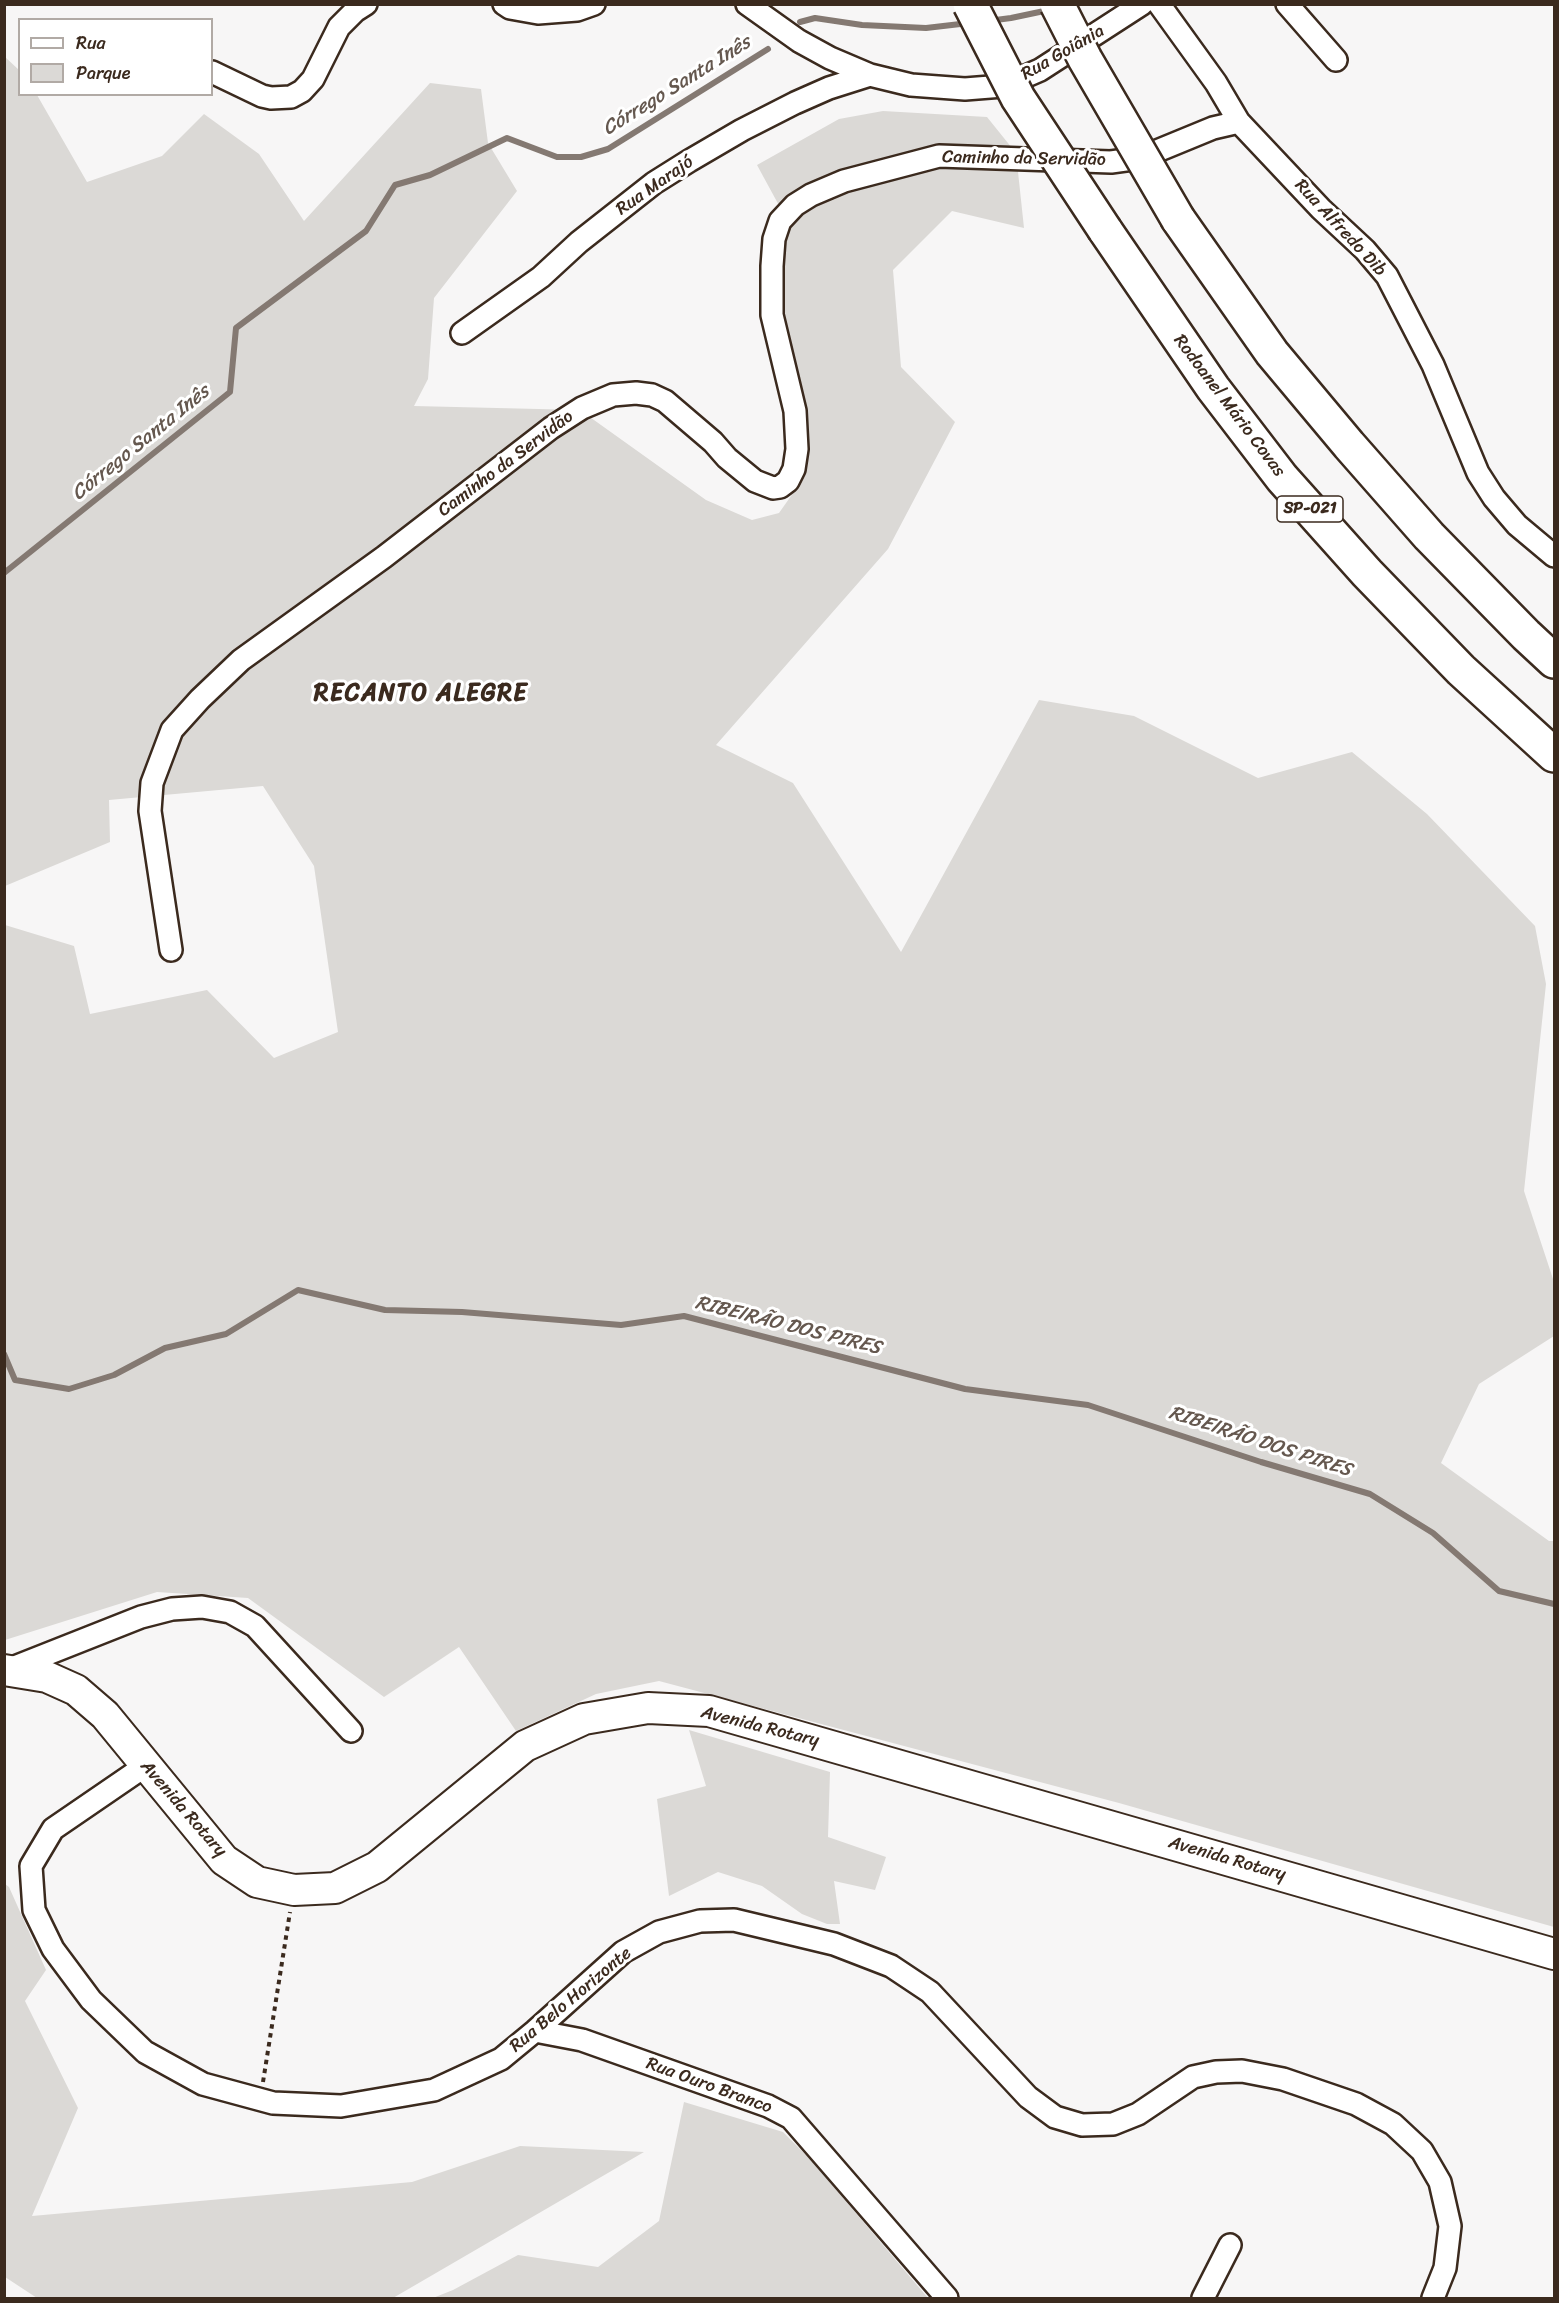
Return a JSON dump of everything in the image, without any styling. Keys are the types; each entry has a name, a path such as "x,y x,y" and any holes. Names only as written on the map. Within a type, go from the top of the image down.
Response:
{"highway":[{"name":"Rodoanel Mário Covas","path":"970,4 1018,98 1105,230 1213,388 1282,477 1367,573 1461,670 1554,755"},
{"path":"1057,4 1085,59 1178,219 1272,353 1429,536 1526,636 1554,661"}],"street":[{"path":"213,72 262,96 271,98 291,96 302,91 313,79 339,27 355,11 366,4"},
{"path":"504,4 510,9 538,13 577,10 594,4"},
{"name":"Rua Goiânia","path":"747,4 799,41 830,58 870,75 911,85 965,89 1003,86 1040,70 1142,4"},
{"name":"Rua Alfredo Dib","path":"1159,4 1216,83 1239,122 1321,209 1365,250 1387,276 1433,365 1478,472 1494,498 1517,525 1554,556"},
{"path":"1287,4 1336,60"},
{"name":"Rua Marajó","path":"462,333 541,277 579,242 654,183 742,130 795,103 829,88 870,75"},
{"name":"Caminho da Servidão","path":"171,950 150,811 152,783 172,730 200,699 241,660 384,556 551,428 582,408 613,395 636,393 652,395 665,401 713,441 727,458 755,481 773,488 780,487 788,481 794,469 797,449 795,411 780,339 772,315 772,266 774,239 780,221 795,205 811,195 844,181 939,156 1111,162 1140,158 1213,128 1239,122"},
{"path":"6,1670 141,1617 172,1609 202,1607 230,1612 255,1626 351,1731"},
{"name":"Avenida Rotary","path":"6,1670 47,1677 76,1690 105,1715 224,1860 257,1882 294,1890 335,1888 376,1867 525,1746 584,1719 648,1708 709,1711 1554,1954"},
{"name":"Rua Belo Horizonte","path":"145,1766 53,1829 31,1866 34,1910 53,1949 91,2000 145,2052 203,2084 273,2103 341,2106 434,2090 501,2059 623,1952 659,1932 700,1921 734,1920 834,1944 891,1966 930,1992 1028,2097 1055,2118 1082,2125 1113,2124 1138,2114 1193,2078 1216,2072 1242,2071 1283,2079 1356,2104 1393,2124 1422,2151 1440,2182 1450,2226 1445,2268 1433,2298"},
{"name":"Rua Ouro Branco","path":"535,2031 582,2040 768,2106 790,2118 947,2298"},
{"path":"1203,2298 1230,2245"}],"path":[{"path":"260,2100 294,1890"}],"green space":[{"path":"4,56 18,69 18,96 38,96 87,182 162,156 204,114 259,154 304,221 430,83 481,89 488,143 517,191 434,298 428,379 414,406 580,410 706,500 752,520 779,513 803,479 770,344 788,222 757,165 839,119 883,111 987,117 1016,153 1024,228 952,211 893,270 901,367 955,422 888,549 716,745 793,783 901,952 1039,700 1134,716 1258,778 1352,752 1427,814 1535,926 1546,984 1524,1191 1554,1282 1554,1336 1479,1384 1441,1463 1549,1541 1554,1541 1554,1927 1119,1803 659,1681 596,1694 516,1731 459,1647 384,1697 248,1598 157,1592 5,1640 5,925 74,946 90,1014 207,990 274,1058 338,1032 314,866 263,786 109,800 110,842 5,886"},
{"path":"689,1730 830,1772 828,1837 886,1857 875,1890 834,1881 840,1924 827,1924 802,1914 762,1886 718,1872 669,1896 657,1799 706,1786"},
{"path":"5,1884 9,1887 46,1970 25,2001 78,2108 32,2216 412,2182 520,2146 644,2152 393,2298 37,2298 5,2277"},
{"path":"684,2102 783,2132 810,2159 928,2298 433,2298 453,2290 518,2255 598,2267 659,2221"}],"waterway":[{"name":"Córrego Santa Inês","path":"988,21 1049,10"},
{"name":"Córrego Santa Inês","path":"800,22 815,18 862,25 926,28 969,23"},
{"name":"Córrego Santa Inês","path":"4,573 230,392 236,328 366,231 395,185 430,175 507,138 557,157 581,157 608,149 768,49"},
{"name":"RIBEIRÃO DOS PIRES","path":"4,1354 15,1380 69,1389 114,1375 165,1348 226,1334 298,1290 385,1310 462,1312 621,1325 684,1316 965,1389 1088,1405 1261,1462 1370,1494 1433,1533 1499,1591 1554,1604"}],"district":[{"name":"RECANTO ALEGRE","path":"421,694"}]}
